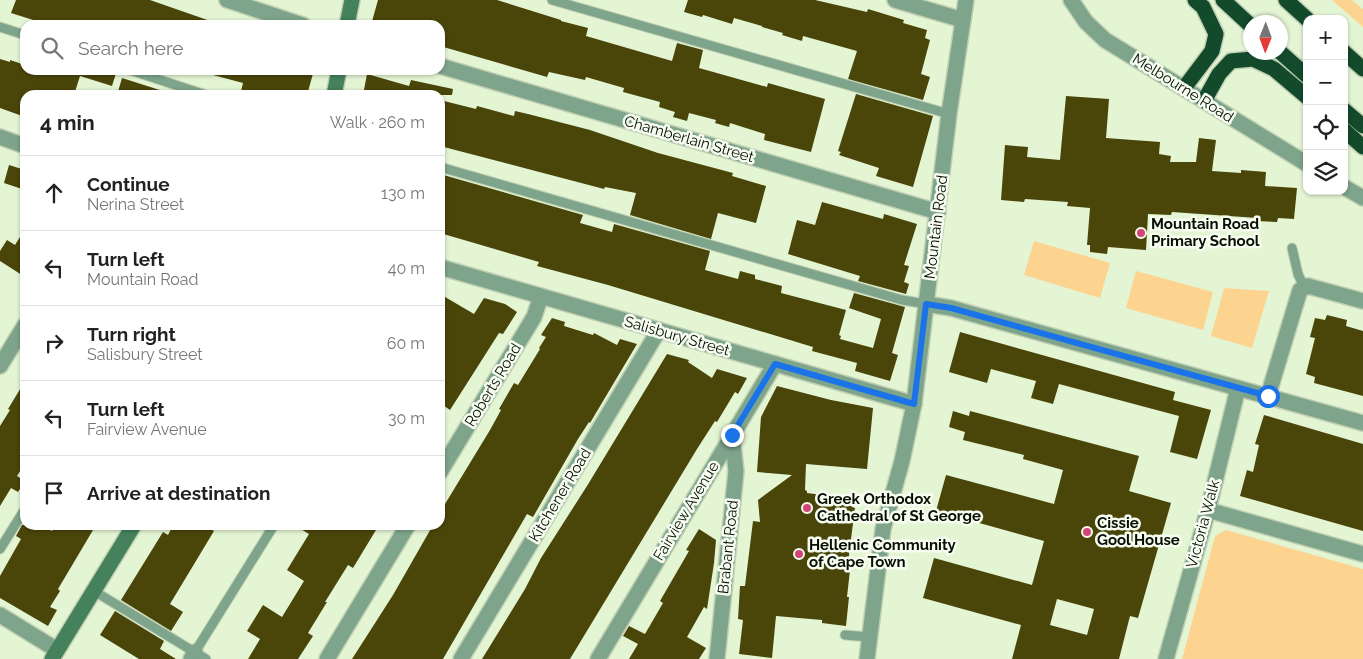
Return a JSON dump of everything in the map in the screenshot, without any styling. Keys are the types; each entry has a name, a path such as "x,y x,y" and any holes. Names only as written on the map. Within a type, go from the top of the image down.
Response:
{"highway":[{"path":"1184,88 1212,51 1216,34 1203,7 1195,0"},
{"path":"1223,0 1243,19"},
{"path":"1286,0 1303,15"},
{"path":"1348,51 1363,56"},
{"path":"1348,54 1363,69"},
{"path":"1204,101 1219,74 1231,61 1253,59 1274,69 1303,94"},
{"path":"1288,59 1303,72"},
{"path":"1348,113 1363,126"},
{"path":"1348,134 1363,147"}],"street":[{"path":"227,0 288,20"},
{"path":"348,20 352,0"},
{"path":"895,0 963,20"},
{"name":"Mountain Road","path":"867,659 883,528 902,461 914,404 949,114 966,0"},
{"name":"Melbourne Road","path":"1071,0 1086,22 1105,40 1303,162"},
{"name":"Chamberlain Street","path":"445,67 938,212"},
{"path":"335,90 338,75"},
{"path":"0,137 20,144"},
{"path":"1348,189 1363,198"},
{"name":"Salisbury Street","path":"445,268 914,404"},
{"path":"1268,396 1298,294 1304,287 1308,286 1363,302"},
{"name":"Roberts Road","path":"445,464 534,317 541,296"},
{"path":"926,304 951,308 1363,423"},
{"name":"Kitchener Road","path":"461,659 659,330"},
{"path":"0,366 20,333"},
{"name":"Fairview Avenue","path":"598,659 775,364"},
{"name":"Victoria Walk","path":"1166,659 1208,510 1238,388"},
{"name":"Brabant Road","path":"717,659 736,471 732,435"},
{"path":"1208,510 1363,554"},
{"path":"0,615 55,654 131,530"},
{"path":"327,659 405,530"}],"lane":[{"path":"552,0 949,114"},
{"path":"0,27 20,33"},
{"path":"145,75 191,90"},
{"path":"445,168 902,300 926,304"},
{"path":"1292,248 1298,274 1304,287"},
{"path":"0,549 20,517"},
{"path":"94,591 197,657 271,530"},
{"path":"845,635 869,637"}],"shaded area":[{"path":"1332,0 1352,0 1363,9 1363,27"},
{"path":"1034,241 1110,263 1100,298 1024,275"},
{"path":"1136,271 1213,292 1203,330 1126,308"},
{"path":"1224,288 1269,291 1252,348 1211,336"},
{"path":"1226,530 1363,569 1363,659 1182,659 1215,536"}],"building":[{"path":"16,0 150,0 207,20 33,20 11,13"},
{"path":"378,0 497,0 588,28 586,36 672,61 677,43 703,50 699,68 767,87 768,83 825,99 811,152 764,140 765,134 730,123 729,127 715,123 716,120 689,113 687,121 673,117 675,112 659,107 660,102 623,92 624,88 586,77 585,80 549,72 547,77 445,47 445,20 372,20"},
{"path":"688,0 815,0 867,12 868,9 904,20 903,23 927,30 925,38 930,40 921,74 930,77 923,100 848,79 857,51 803,36 802,41 734,18 732,24 703,15 702,17 684,12"},
{"path":"0,59 20,63 20,75 115,75 112,86 80,76 76,90 20,90 20,115 0,108"},
{"path":"213,75 313,75 308,90 241,90 243,83"},
{"path":"367,75 409,86 411,80 453,89 452,95 445,95 445,90 364,90"},
{"path":"122,78 160,90 118,90"},
{"path":"856,94 933,116 913,187 876,176 879,168 839,155 841,152 838,151"},
{"path":"1066,96 1109,99 1106,138 1160,142 1159,154 1171,156 1170,162 1196,162 1199,138 1216,140 1212,171 1241,173 1241,170 1266,172 1265,186 1297,188 1294,219 1278,218 1277,222 1257,221 1257,218 1172,212 1171,215 1148,214 1146,250 1108,247 1107,254 1090,252 1090,245 1087,245 1090,208 1067,206 1068,202 1025,199 1024,202 1001,200 1005,145 1028,147 1027,157 1060,160"},
{"path":"445,101 476,109 477,106 514,116 515,111 590,130 658,153 733,173 732,176 766,186 756,223 718,213 711,239 630,215 636,193 605,187 604,189 445,147"},
{"path":"9,165 20,168 20,188 4,183"},
{"path":"445,175 583,215 580,223 612,232 614,224 710,251 705,270 738,279 740,271 755,275 755,279 782,286 781,293 846,310 839,335 841,336 840,339 873,348 881,319 849,308 854,293 905,307 892,353 898,355 890,381 855,371 857,363 812,351 813,347 608,285 537,266 539,262 445,234"},
{"path":"822,202 883,219 884,214 917,224 904,265 909,266 904,282 909,284 906,294 858,281 860,276 788,254 797,220 815,225"},
{"path":"20,237 20,274 0,261 0,251 7,240 15,245"},
{"path":"445,297 474,314 484,298 505,304 517,312 503,334 499,333 450,410 445,406"},
{"path":"1327,315 1347,320 1346,326 1363,331 1363,396 1314,383 1315,377 1306,374 1315,338 1310,337 1315,318 1325,320"},
{"path":"552,318 565,322 564,326 593,335 594,333 617,345 620,339 637,344 590,423 578,439 533,517 527,514 443,659 352,659 393,595 430,530 445,530 445,504 490,430 501,410 499,409 514,383 518,385 540,349 546,337 541,335"},
{"path":"960,332 1175,392 1173,400 1211,410 1197,459 1170,452 1179,416 1059,384 1053,404 1031,398 1036,381 991,369 987,383 949,372"},
{"path":"667,354 689,360 688,362 712,378 717,369 747,378 738,394 735,392 717,422 715,421 697,449 570,659 482,659 525,589 541,558"},
{"path":"777,386 831,400 873,408 867,469 806,464 805,490 807,493 853,499 852,507 855,508 847,570 850,570 846,626 822,623 822,620 776,616 772,658 739,654 743,620 738,619 740,586 745,586 753,521 760,522 758,500 792,475 757,472 761,417"},
{"path":"20,389 20,471 17,476 20,478 20,489 18,492 11,488 0,506 0,426 10,410 8,409"},
{"name":"Cissie Gool House","path":"953,411 969,416 970,411 1139,456 1129,491 1171,503 1138,618 1130,616 1119,659 1012,659 1021,625 923,598 934,558 1032,585 1044,541 936,511 946,475 1054,504 1063,470 1023,459 1024,455 963,440 965,432 949,427","holes":["1057,599 1094,609 1087,635 1050,625"]},
{"path":"1264,415 1363,444 1363,531 1240,496 1247,470 1253,472 1259,445 1255,444"},
{"path":"20,529 52,531 93,530 58,589 60,591 50,607 57,610 48,626 0,598 0,576 21,539 16,536"},
{"path":"699,529 716,540 714,563 707,609 704,607 687,637 706,648 699,659 629,659 638,644 623,636 629,626 645,634 663,603 660,601 689,551 686,550"},
{"path":"170,530 214,531 170,604 183,612 171,631 121,600 163,532 168,535"},
{"path":"302,530 376,530 353,568 348,565 325,602 327,602 308,633 313,636 298,659 248,659 260,639 247,631 263,605 282,617 304,581 287,570 309,534"},
{"path":"115,611 164,641 160,649 176,659 139,659 100,635"}],"place":[{"name":"Mountain Road Primary School","path":"1141,233"},
{"name":"Greek Orthodox Cathedral of St George","path":"807,508"},
{"name":"Cissie Gool House","path":"1087,532"},
{"name":"Hellenic Community of Cape Town","path":"799,554"}],"route":[{"path":"732,435 775,364 914,404 926,304 951,308 1268,396"}]}
